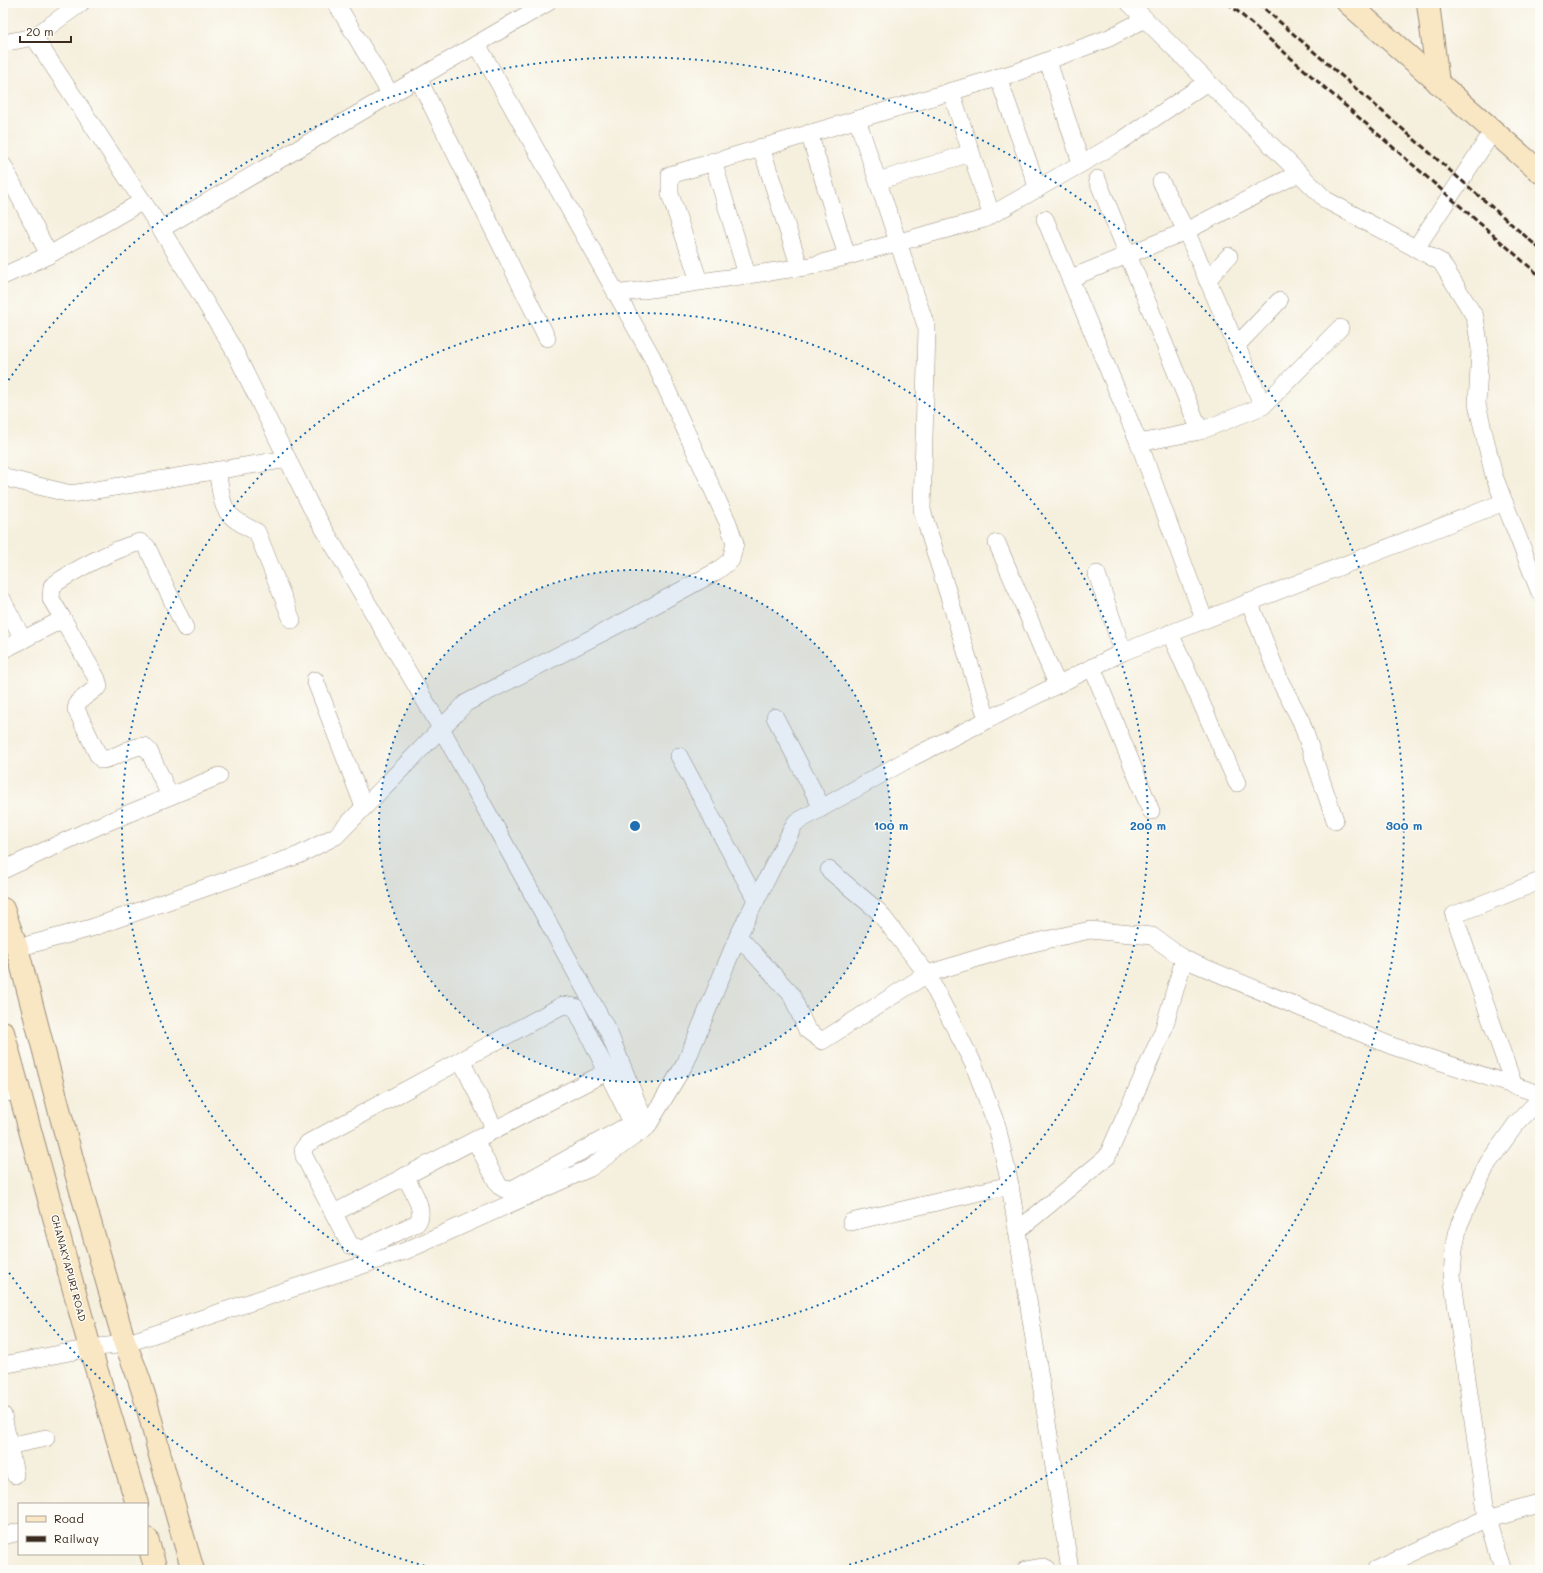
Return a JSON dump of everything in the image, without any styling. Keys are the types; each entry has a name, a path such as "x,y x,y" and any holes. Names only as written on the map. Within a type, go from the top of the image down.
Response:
{"street":[{"path":"3,43 34,37 81,3"},
{"path":"336,3 391,95"},
{"path":"161,229 547,3"},
{"path":"1129,3 1326,200 1441,262 1475,317 1480,349 1477,404 1494,476 1540,593"},
{"path":"1348,3 1540,172"},
{"path":"1428,3 1438,83"},
{"path":"699,281 670,194 668,182 670,175 1048,61 1110,38 1145,19"},
{"path":"34,37 161,229 234,350 311,507 441,728 608,1031 614,1068 629,1116 627,1126 511,1190 504,1189 499,1186 475,1140"},
{"path":"17,948 91,928 298,855 336,836 466,703 636,615 717,571 731,560 735,543 728,523 652,357 476,44"},
{"path":"1048,61 1082,163"},
{"path":"998,77 1038,189"},
{"path":"418,78 547,338"},
{"path":"616,294 699,281 800,268 899,243 984,219 1121,140 1207,82"},
{"path":"951,91 991,214"},
{"path":"857,119 927,329 922,510 987,719"},
{"path":"1416,248 1493,131"},
{"path":"809,133 847,256"},
{"path":"761,147 800,268"},
{"path":"878,181 971,153"},
{"path":"714,161 747,275"},
{"path":"3,165 49,255"},
{"path":"1071,278 1186,230 1299,173"},
{"path":"1097,179 1200,430"},
{"path":"1161,182 1186,230 1263,406"},
{"path":"3,276 49,255 143,201"},
{"path":"1045,219 1139,443 1204,619"},
{"path":"1208,280 1229,256"},
{"path":"1236,346 1279,301"},
{"path":"1139,443 1200,430 1263,406 1340,328"},
{"path":"8,481 71,494 288,459"},
{"path":"217,470 225,509 233,520 257,532 292,620"},
{"path":"3,1365 90,1348 125,1344 405,1251 590,1168 647,1127 686,1062 738,936 795,823 905,760 1123,652 1249,601 1504,502"},
{"path":"170,796 149,751 144,746 137,746 109,759 102,760 98,755 76,709 78,702 99,686 97,679 51,599 52,586 64,577 128,546 140,542 147,547 185,628"},
{"path":"997,543 1057,684"},
{"path":"1098,574 1123,652"},
{"path":"3,601 23,640"},
{"path":"1249,601 1280,681 1301,721 1335,820"},
{"path":"3,650 63,619"},
{"path":"1170,633 1237,783"},
{"path":"1092,667 1151,811"},
{"path":"315,680 364,807"},
{"path":"775,718 822,808"},
{"path":"679,756 756,900"},
{"path":"3,870 96,827 219,776"},
{"path":"829,870 878,911 927,974 974,1065 997,1126 1010,1185 1070,1570"},
{"path":"1514,1086 1454,915 1540,881"},
{"path":"4,915 17,948 75,1170 125,1344 131,1357 147,1407 174,1509 193,1570"},
{"path":"738,936 791,994 807,1030 822,1041 927,974 1007,949 1090,930 1152,936 1184,959 1392,1046 1540,1094"},
{"path":"1017,1231 1107,1157 1163,1031 1184,959"},
{"path":"405,1176 421,1211 420,1218 417,1223 362,1249 350,1245 304,1156 303,1149 308,1142 563,1005 574,1007 614,1068 647,1127"},
{"name":"CHANAKYAPURI ROAD","path":"3,1032 10,1081 137,1503"},
{"path":"461,1060 495,1130"},
{"path":"334,1213 614,1068"},
{"path":"1502,1570 1488,1518 1452,1274 1454,1249 1459,1225 1488,1163 1516,1124 1540,1099"},
{"path":"851,1222 1010,1185"},
{"path":"3,1414 6,1446 15,1475"},
{"path":"6,1446 46,1438"},
{"path":"1376,1570 1488,1518 1540,1504"},
{"path":"3,1536 18,1532"},
{"path":"148,1542 156,1570"},
{"path":"1025,1570 1042,1566 1048,1570"}],"railway":[{"path":"1228,3 1540,276"},
{"path":"1258,3 1540,249"}]}
